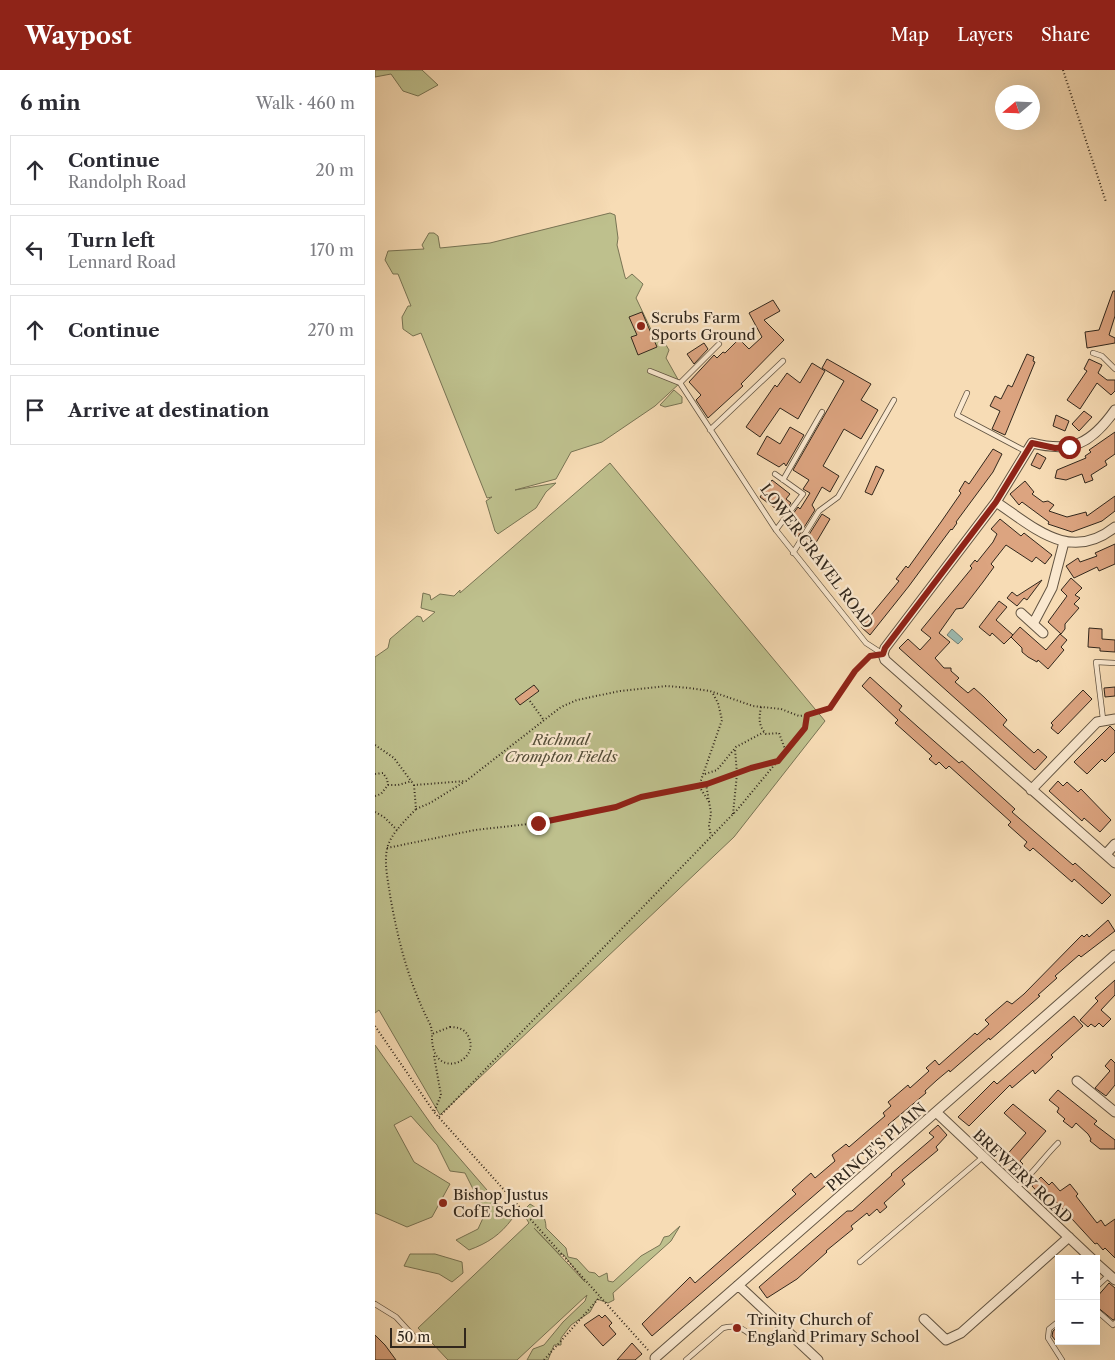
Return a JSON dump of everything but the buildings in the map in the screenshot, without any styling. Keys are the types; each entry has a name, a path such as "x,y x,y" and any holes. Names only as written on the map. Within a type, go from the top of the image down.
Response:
{"street":[{"path":"883,654 885,648 996,502 1032,443 1055,448 1077,444 1096,433 1115,410"},
{"path":"996,502 1048,536 1064,542 1093,541 1115,527"},
{"path":"1033,624 1052,588 1064,542"},
{"path":"1021,613 1043,633"},
{"name":"LOWER GRAVEL ROAD","path":"883,654 885,660 1115,863"},
{"path":"1031,790 1097,722 1115,719"},
{"path":"1106,854 1115,844"},
{"name":"PRINCE'S PLAIN","path":"654,1359 1115,955"},
{"path":"1077,1081 1115,1112"},
{"name":"BREWERY ROAD","path":"936,1112 1088,1255"},
{"path":"924,1319 945,1340 961,1333 1069,1237"},
{"path":"1100,1266 1113,1277"},
{"path":"738,1285 818,1360"}],"lane":[{"path":"650,371 680,383 719,344"},
{"path":"1093,353 1102,356 1115,369"},
{"path":"710,430 783,361"},
{"name":"LOWER GRAVEL ROAD","path":"680,383 793,553 866,643 883,654"},
{"path":"967,393 957,415 1027,452"},
{"path":"793,553 819,511 838,497 894,400"},
{"path":"783,480 822,412"},
{"path":"775,474 803,494 776,530"},
{"path":"1103,720 1096,662 1115,663"},
{"path":"1016,1188 1035,1171 1037,1164 1058,1143"},
{"path":"860,1262 983,1157"},
{"path":"1100,1285 1113,1277"},
{"path":"375,1304 397,1317 419,1341"},
{"path":"1100,1314 1113,1326 1115,1323"},
{"path":"1055,1324 1049,1329 1047,1338 1062,1360"},
{"path":"686,1360 723,1328 730,1326 740,1328 758,1343 765,1345 773,1343 786,1330"}],"path":[{"path":"1063,70 1106,202"},
{"path":"434,1112 441,1095 433,1054 431,1026 404,965 386,871 387,848 397,830 416,809 466,781 543,720 577,700 620,691 667,686 712,692 761,707 781,709 799,716 807,715 830,708 855,671 870,656 883,654"},
{"path":"699,786 705,774 722,720 718,703 712,692"},
{"path":"530,701 543,720"},
{"path":"761,707 759,719 761,728 764,732 771,735 779,733 786,752"},
{"path":"439,1118 733,814 805,728 807,715"},
{"path":"705,774 717,770 735,749 764,732"},
{"path":"375,745 394,758 415,785 416,809"},
{"path":"733,814 737,774 735,749"},
{"path":"387,848 475,830 538,823 616,807 641,797 707,784 778,761"},
{"path":"375,774 383,773 388,785 381,794 375,796"},
{"path":"388,785 399,785 412,781"},
{"path":"415,785 466,781"},
{"path":"707,784 711,813 709,826 711,837"},
{"path":"699,786 709,802"},
{"path":"375,812 384,817 397,830"},
{"path":"375,1026 439,1118 654,1359"},
{"path":"431,1034 444,1028 456,1027 467,1033 471,1044 468,1055 458,1062 447,1063 433,1054"},
{"path":"544,1360 600,1298"}],"green space":[{"path":"375,70 422,70 438,85 418,96 403,91 391,74 375,77"},
{"name":"Scrubs Farm Sports Ground","path":"610,213 615,215 617,245 625,277 626,279 632,274 643,284 636,298 656,340 663,340 669,350 666,358 680,383 655,406 602,442 571,452 556,479 515,490 556,483 546,492 536,508 498,534 495,531 486,501 492,497 487,498 421,333 413,336 403,329 402,317 408,306 411,306 398,274 393,274 385,260 388,251 424,249 422,245 429,233 434,233 438,236 440,248 490,243"},
{"path":"674,390 682,397 682,403 665,407 660,405"},
{"name":"Richmal Crompton Fields","path":"610,463 825,721 734,837 440,1115 379,1010 375,1013 375,657 388,648 390,639 417,616 421,617 423,622 435,612 421,608 423,593 430,595 431,600 440,594 454,596 460,590 460,593"},
{"path":"375,1045 436,1131 512,1219 503,1230 488,1241 469,1250 456,1240 478,1229 483,1218 477,1197 465,1173 450,1171 437,1145 411,1116 394,1125 414,1162 450,1184 432,1217 407,1227 375,1213"},
{"path":"530,1204 537,1209 544,1217 546,1228 566,1248 568,1257 577,1259 589,1272 595,1273 599,1277 607,1273 608,1281 613,1282 641,1256 660,1245 664,1237 669,1236 680,1226 671,1241 613,1293 614,1300 608,1303 597,1299 590,1312 571,1325 561,1338 561,1345 554,1345 548,1360 527,1360 533,1349 544,1345 563,1322 585,1301 587,1295 517,1360 448,1360 418,1328 529,1223 522,1212","holes":["534,1228 560,1255 563,1254 585,1282"]},
{"path":"410,1254 435,1254 462,1262 463,1273 452,1282 439,1274 404,1266"}],"water":[{"path":"952,629 963,639 958,644 947,635"}],"place":[{"name":"Scrubs Farm Sports Ground","path":"641,326"},
{"name":"Bishop Justus CofE School","path":"443,1203"},
{"name":"Trinity Church of England Primary School","path":"737,1328"}],"route":[{"path":"538,823 616,807 641,797 707,784 751,768 778,761 805,728 807,715 830,708 855,671 870,656 883,654 885,648 996,502 1032,443 1055,448 1069,447"}]}
